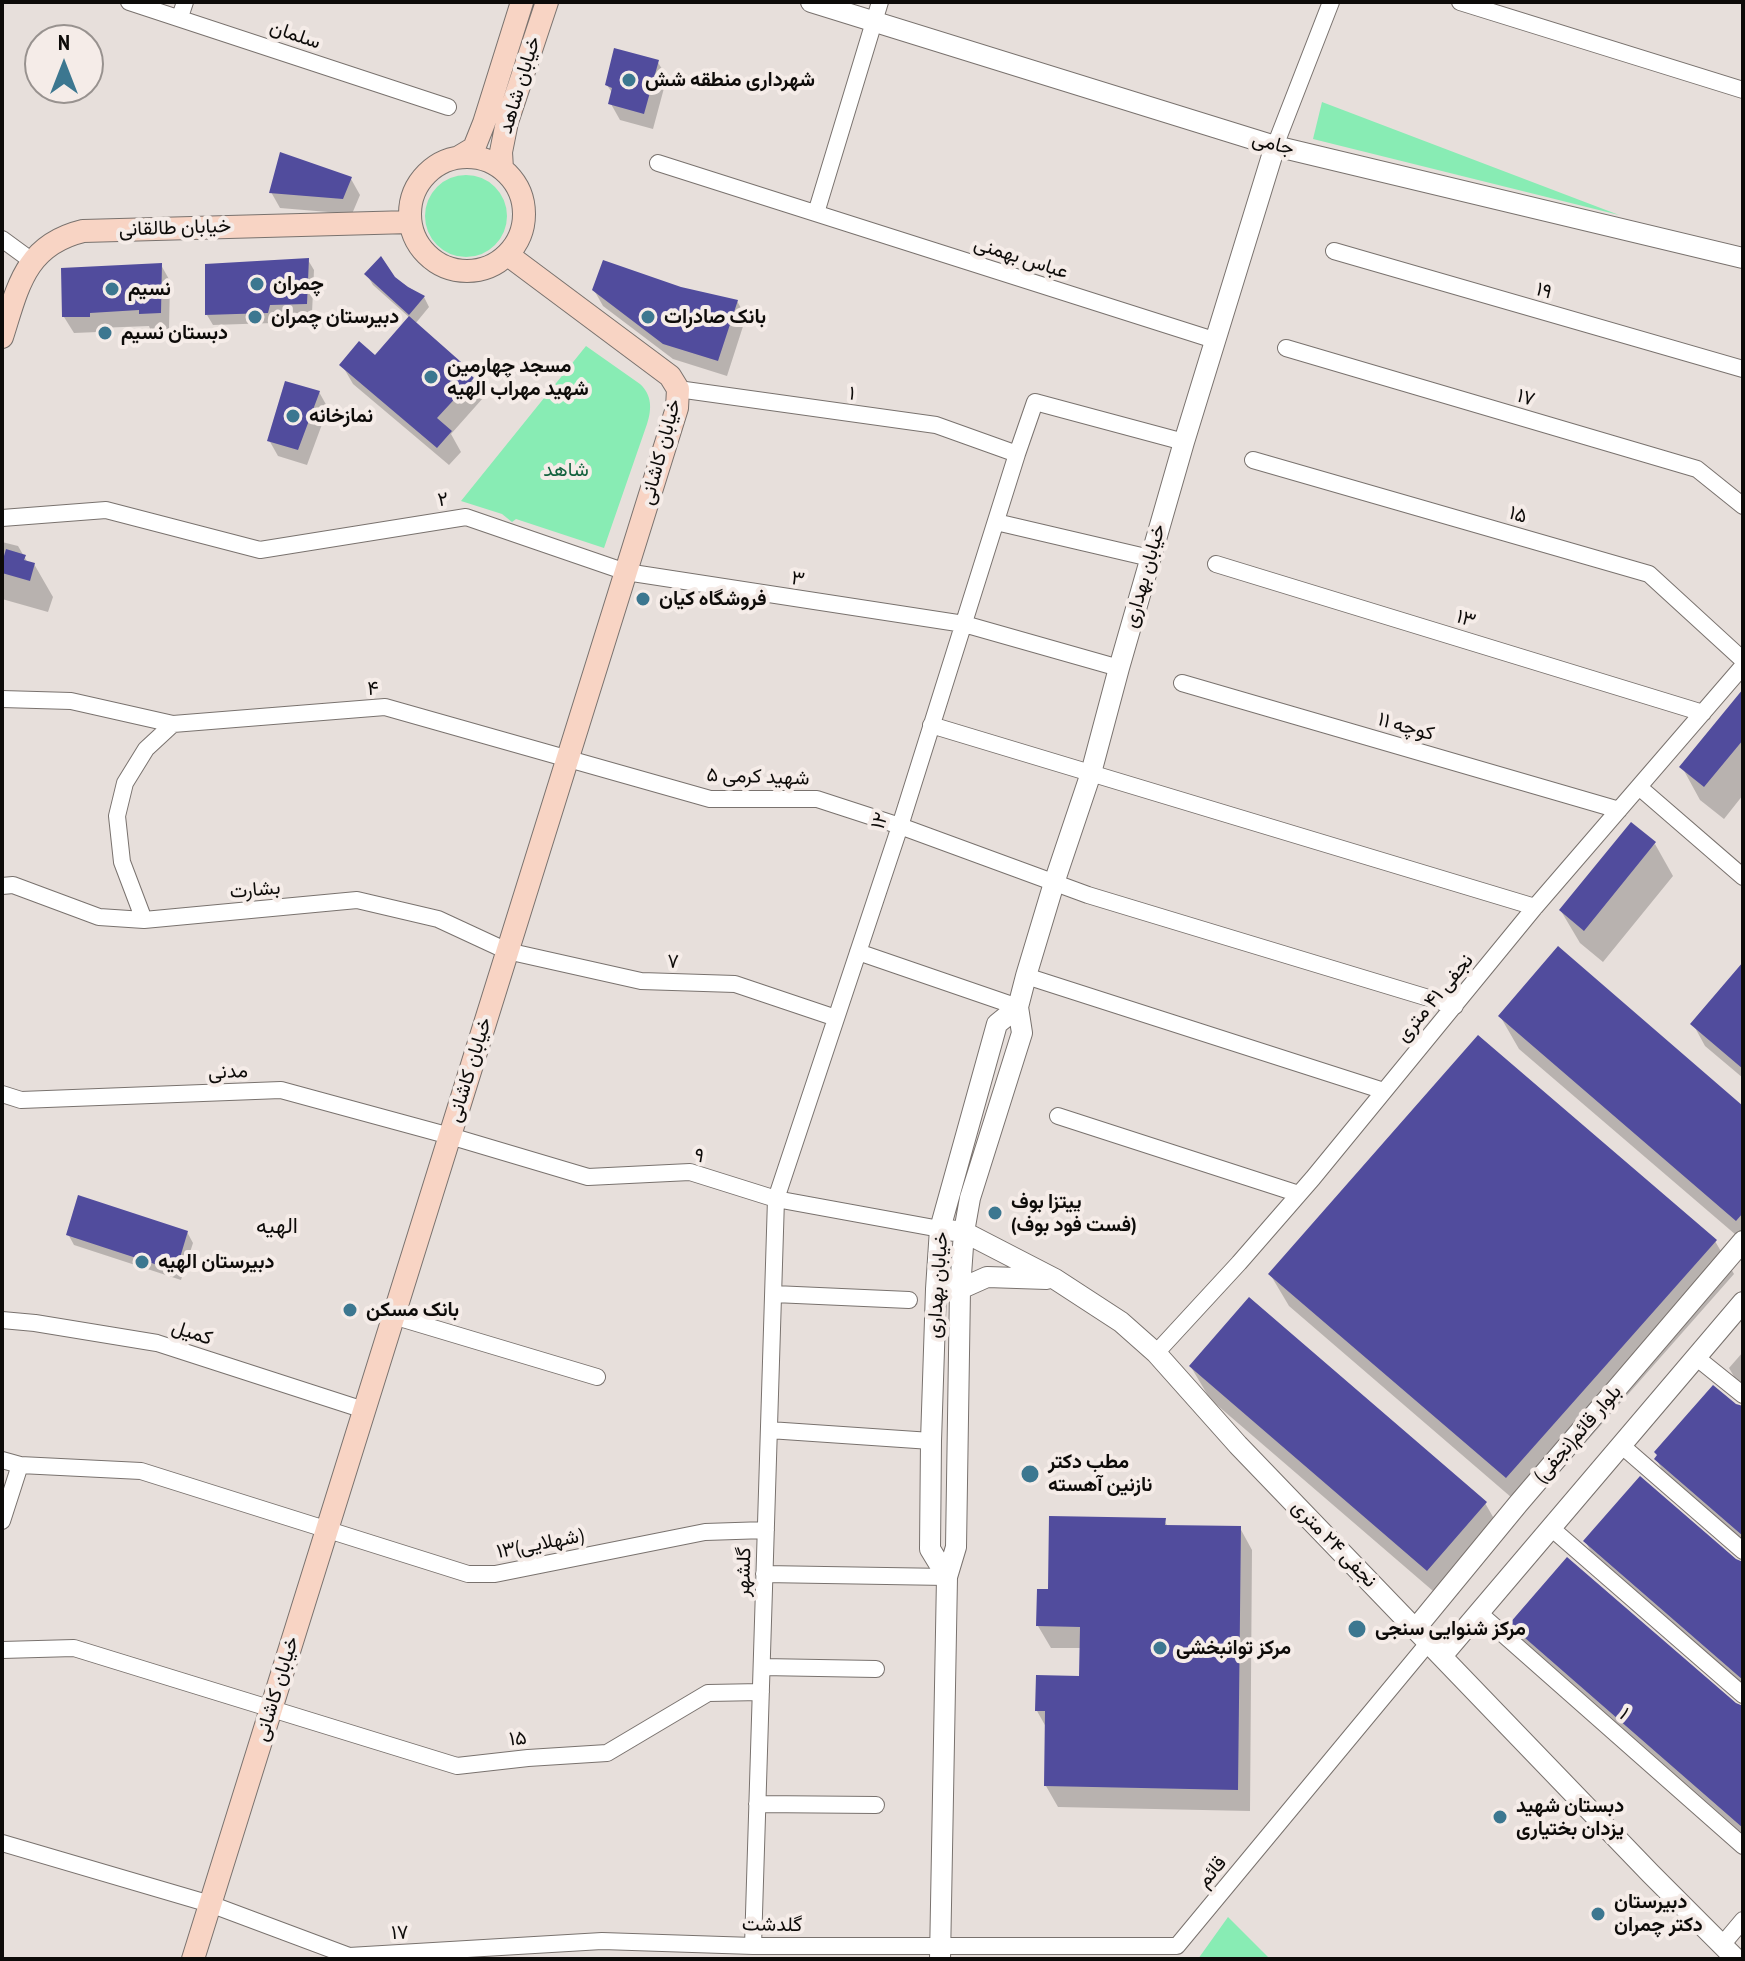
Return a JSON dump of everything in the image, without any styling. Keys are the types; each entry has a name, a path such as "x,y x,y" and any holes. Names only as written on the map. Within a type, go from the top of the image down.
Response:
{"main road":[{"name":"خیابان شاهد","path":"459,157 474,148 522,2"},
{"name":"خیابان شاهد","path":"502,169 501,152 507,122 547,2"},
{"path":"459,157 489,161 502,169 519,190 525,218 522,231 508,255 497,264 470,272 455,271 430,258 413,236 410,222 413,193 421,180 432,169 459,157"},
{"name":"خیابان طالقانی","path":"2,337 18,285 32,261 49,245 71,234 83,231 410,222"},
{"name":"خیابان کاشانی","path":"193,1959 677,408 678,389 656,363 508,255"}],"street":[{"name":"سلمان","path":"129,2 183,10 448,107"},
{"name":"جامی","path":"811,2 877,12 1275,146 1743,258"},
{"path":"1275,146 1331,2"},
{"path":"1460,2 1743,90"},
{"path":"816,213 877,12"},
{"name":"خیابان بهداری","path":"941,1953 947,1577 956,1547 960,1289 970,1198 1022,1033 1018,1007 1026,976 1091,773 1184,442 1275,146"},
{"name":"عباس بهمنی","path":"658,163 1214,340"},
{"path":"2,239 32,261"},
{"name":"۱۹","path":"1334,251 1743,369"},
{"name":"۱۷","path":"1286,348 1697,469 1743,506"},
{"name":"۱","path":"678,389 936,425 1017,454"},
{"name":"۱۲","path":"776,1199 900,826 1035,402 1184,442"},
{"name":"۱۵","path":"1253,460 1649,574 1743,660"},
{"name":"۲","path":"2,518 106,510 260,550 466,517 626,572"},
{"path":"996,522 1150,558"},
{"name":"۱۳","path":"1216,564 1703,713"},
{"name":"۳","path":"626,572 964,624 1119,668"},
{"name":"نجفی ۴۱ متری","path":"1156,1353 1299,1194 1535,907 1743,666"},
{"name":"کوچه ۱۱","path":"1182,683 1619,810"},
{"path":"2,699 71,701 173,724"},
{"name":"۴","path":"173,724 385,707 568,758"},
{"path":"144,920 122,862 117,816 125,783 146,749 173,724"},
{"path":"931,725 1535,907"},
{"name":"۵ شهید کرمی","path":"568,758 710,799 817,799 1054,883 1455,1006"},
{"path":"1639,787 1743,877"},
{"name":"بشارت","path":"2,886 13,885 99,917 144,920 357,900 438,919 507,951"},
{"name":"۷","path":"507,951 641,981 735,984 836,1018"},
{"path":"858,952 1018,1007"},
{"path":"1026,976 1384,1091"},
{"name":"خیابان بهداری","path":"947,1577 930,1549 940,1229 997,1024 1018,1007"},
{"name":"مدنی","path":"2,1094 21,1100 281,1090 450,1136"},
{"path":"1058,1116 1299,1194"},
{"name":"۹","path":"450,1136 588,1177 690,1172 776,1199 940,1229"},
{"name":"گلشهر","path":"753,1946 776,1199"},
{"path":"940,1229 964,1232"},
{"name":"نجفی ۲۴ متری","path":"964,1232 1055,1279 1121,1322 1156,1353 1238,1445 1729,1952"},
{"name":"بلوار قائم(نجفی)","path":"1429,1642 1518,1504 1743,1241"},
{"path":"936,1289 960,1289 987,1277 1055,1279"},
{"path":"774,1294 909,1300"},
{"name":"بلوار قائم(نجفی)","path":"1429,1642 1478,1612 1743,1302"},
{"path":"393,1316 597,1377"},
{"name":"کمیل","path":"2,1320 157,1343 364,1410"},
{"path":"1697,1358 1743,1395"},
{"path":"769,1430 931,1441"},
{"path":"1621,1445 1743,1551"},
{"name":"۱۳(شهلایی)","path":"2,1460 20,1465 141,1471 468,1574 495,1574 705,1532 766,1530"},
{"path":"2,1521 20,1465"},
{"path":"1550,1527 1743,1695"},
{"path":"764,1574 947,1577"},
{"name":"۱","path":"1478,1612 1743,1846"},
{"name":"قائم","path":"941,1953 1177,1946 1429,1642"},
{"path":"2,1650 74,1648 271,1709"},
{"path":"762,1667 876,1669"},
{"name":"۱۵","path":"271,1709 457,1766 607,1753 708,1693 761,1692"},
{"path":"757,1804 876,1805"},
{"name":"۱۷","path":"2,1843 210,1904 349,1956 602,1941"},
{"path":"1729,1952 1743,1920"},
{"path":"602,1941 602,1959"},
{"name":"گلدشت","path":"602,1941 941,1953"}],"green space":[{"path":"1322,102 1619,215 1313,139"},
{"path":"466,175 482,179 495,187 503,200 507,216 503,232 495,245 482,253 466,257 450,253 437,245 429,232 425,216 429,200 437,187 450,179"},
{"name":"شاهد","path":"586,346 640,384 650,402 647,424 604,548 516,519 512,522 502,514 461,501"},
{"path":"1228,1917 1270,1959 1198,1959"}],"building":[{"path":"614,48 659,60 644,114 608,104 612,88 605,85"},
{"path":"280,152 352,177 343,199 269,193"},
{"path":"381,256 395,277 425,296 409,315 364,274"},
{"name":"چمران","path":"309,258 307,304 270,305 268,313 205,315 205,264"},
{"path":"603,260 681,287 738,300 718,361 663,344 592,290"},
{"name":"نسیم","path":"162,263 161,313 139,314 139,310 90,313 90,317 62,317 61,268"},
{"path":"409,316 461,362 459,364 474,378 437,418 452,431 437,448 339,365 359,341 375,355"},
{"name":"نمازخانه","path":"285,381 320,391 298,450 267,441"},
{"path":"6,549 26,555 24,560 35,563 30,581 2,573 2,555"},
{"path":"1743,689 1743,740 1704,787 1679,767"},
{"path":"1631,822 1656,842 1584,931 1559,910"},
{"path":"1558,946 1743,1106 1743,1213 1736,1221 1498,1016"},
{"path":"1743,962 1743,1069 1690,1024"},
{"path":"1478,1035 1717,1240 1506,1478 1268,1274"},
{"path":"78,1195 188,1231 176,1271 66,1235"},
{"path":"1249,1297 1487,1502 1427,1571 1189,1366"},
{"path":"1713,1385 1743,1406 1743,1536 1654,1459 1657,1455 1654,1452"},
{"path":"1640,1476 1743,1562 1743,1680 1583,1541"},
{"name":"مرکز توانبخشی","path":"1049,1516 1166,1518 1165,1525 1241,1526 1238,1790 1044,1786 1045,1711 1035,1711 1036,1675 1079,1676 1080,1627 1036,1626 1037,1589 1048,1589"},
{"path":"1567,1557 1743,1706 1743,1828 1509,1624"}],"place":[{"name":"شهرداری منطقه شش","path":"629,80"},
{"name":"چمران","path":"257,284"},
{"name":"نسیم","path":"112,289"},
{"name":"دبیرستان چمران","path":"255,317"},
{"name":"بانک صادرات","path":"648,317"},
{"name":"دبستان نسیم","path":"105,333"},
{"name":"مسجد چهارمین شهید مهراب الهیه","path":"431,377"},
{"name":"نمازخانه","path":"293,416"},
{"name":"فروشگاه کیان","path":"643,599"},
{"name":"پیتزا بوف (فست فود بوف)","path":"995,1213"},
{"name":"دبیرستان الهیه","path":"142,1262"},
{"name":"بانک مسکن","path":"350,1310"},
{"name":"مطب دکتر نازنین آهسته","path":"1030,1474"},
{"name":"مرکز شنوایی سنجی","path":"1357,1629"},
{"name":"مرکز توانبخشی","path":"1160,1648"},
{"name":"دبستان شهید یزدان بختیاری","path":"1500,1817"},
{"name":"دبیرستان دکتر چمران","path":"1598,1914"}],"district":[{"name":"الهیه","path":"277,1227"}]}
